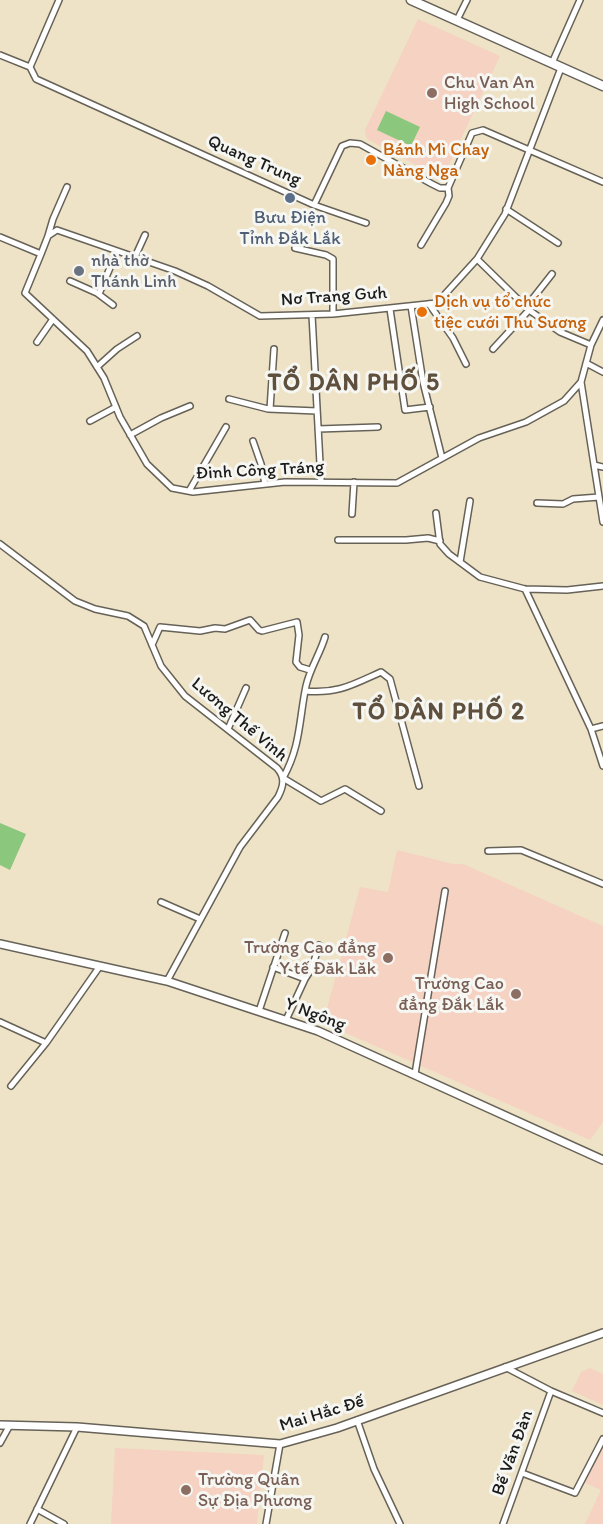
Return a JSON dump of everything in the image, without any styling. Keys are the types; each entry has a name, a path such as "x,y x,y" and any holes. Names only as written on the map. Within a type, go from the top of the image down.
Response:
{"main road":[{"path":"411,0 603,86"}],"street":[{"path":"30,67 59,0"},
{"path":"457,21 466,0"},
{"path":"552,63 580,0"},
{"name":"Quang Trung","path":"0,55 30,67 36,79 314,204 342,146 350,143 360,144 432,184 440,188 447,188"},
{"path":"466,364 453,338 429,304 437,303 477,259 506,209 561,68"},
{"path":"421,246 446,203 449,196 447,188 472,133 483,130 603,182"},
{"path":"0,237 41,254 67,187"},
{"path":"314,204 366,223"},
{"path":"506,209 558,243"},
{"name":"Nơ Trang Gưh","path":"48,236 57,230 174,271 208,286 260,316 333,314 429,304"},
{"path":"135,257 145,235"},
{"path":"296,248 326,255 333,259 333,314"},
{"path":"99,294 117,251"},
{"name":"Đinh Công Tráng","path":"41,254 25,293 87,351 104,378 116,407 147,464 172,488 189,491 285,482 397,483 479,438 526,422 564,401 581,382 591,345 603,320"},
{"path":"477,259 527,309 561,332 591,345"},
{"path":"493,349 527,309 552,274"},
{"path":"70,281 99,294 113,304"},
{"path":"411,306 423,382 442,458"},
{"path":"390,309 405,411 430,407"},
{"path":"312,315 321,482"},
{"path":"37,342 53,319"},
{"path":"97,367 117,349 137,336"},
{"path":"270,409 274,349"},
{"path":"586,363 603,372"},
{"path":"581,382 603,522"},
{"path":"229,399 270,409 317,411"},
{"path":"130,435 161,418 190,406"},
{"path":"90,421 116,407"},
{"path":"189,491 226,427"},
{"path":"318,429 378,427"},
{"path":"253,441 265,484"},
{"path":"594,465 603,467"},
{"path":"352,514 354,482"},
{"path":"537,503 563,504 570,499 599,497"},
{"path":"459,562 470,501"},
{"path":"436,513 440,542 448,554 480,577 525,589 567,590 603,586"},
{"path":"338,540 428,538 440,542"},
{"name":"Lương Thế Vinh","path":"0,544 75,601 95,609 128,616 144,626 160,666 185,696 277,768 283,778 282,789 278,797 240,847 167,981"},
{"path":"525,589 591,729 603,766"},
{"path":"152,645 160,627 200,631 214,628 225,629 250,620 258,630 262,631 297,622 299,635 296,662 300,667 310,670"},
{"path":"325,637 310,670 300,734 283,778 321,801 345,789 381,811"},
{"path":"305,691 328,693 381,672 390,679 419,786"},
{"path":"228,729 246,688"},
{"path":"591,729 603,726"},
{"path":"488,851 521,850 603,884"},
{"path":"415,1074 445,891"},
{"path":"161,902 200,919"},
{"path":"259,1011 285,933"},
{"name":"Y Ngông","path":"0,944 167,981 318,1031 603,1160"},
{"path":"286,1020 312,968 319,945"},
{"path":"11,1086 46,1043 100,966"},
{"path":"273,967 305,979"},
{"path":"0,1022 46,1043"},
{"name":"Mai Hắc Đế","path":"0,1425 77,1427 280,1444 357,1420 603,1333"},
{"path":"504,1367 551,1391 603,1413"},
{"name":"Bế Văn Đàn","path":"503,1524 551,1391"},
{"path":"357,1420 374,1469 400,1524"},
{"path":"0,1443 10,1425"},
{"path":"30,1524 77,1427"},
{"path":"522,1473 575,1493 603,1439"},
{"path":"267,1524 280,1444"},
{"path":"37,1509 64,1524"}],"shaded area":[{"name":"Chu Van An High School","path":"418,19 500,56 445,173 439,177 367,139 365,130"},
{"name":"Trường Cao đẳng Đắk Lắk","path":"397,850 453,864 463,864 603,926 603,1122 590,1140 323,1023 360,887 388,892"},
{"path":"590,1368 603,1374 603,1405 572,1391 581,1372"},
{"path":"603,1445 603,1524 585,1524 601,1490 585,1483"},
{"name":"Trường Quân Sự Địa Phương","path":"115,1448 264,1455 257,1524 111,1524"}],"green space":[{"path":"386,111 420,127 411,146 377,130"},
{"path":"0,823 26,834 10,870 0,865"}],"place":[{"name":"Chu Van An High School","path":"432,93"},
{"name":"Bánh Mì Chay Nàng Nga","path":"371,160"},
{"name":"Bưu Điện Tỉnh Đắk Lắk","path":"290,198"},
{"name":"nhà thờ Thánh Linh","path":"79,271"},
{"name":"Dịch vụ tổ chức tiệc cưới Thu Sương","path":"422,312"},
{"name":"Trường Cao đẳng Y tế Đăk Lăk","path":"388,958"},
{"name":"Trường Cao đẳng Đắk Lắk","path":"516,994"},
{"name":"Trường Quân Sự Địa Phương","path":"186,1490"}],"district":[{"name":"TỔ DÂN PHỐ 5","path":"354,384"},
{"name":"TỔ DÂN PHỐ 2","path":"439,713"}]}
